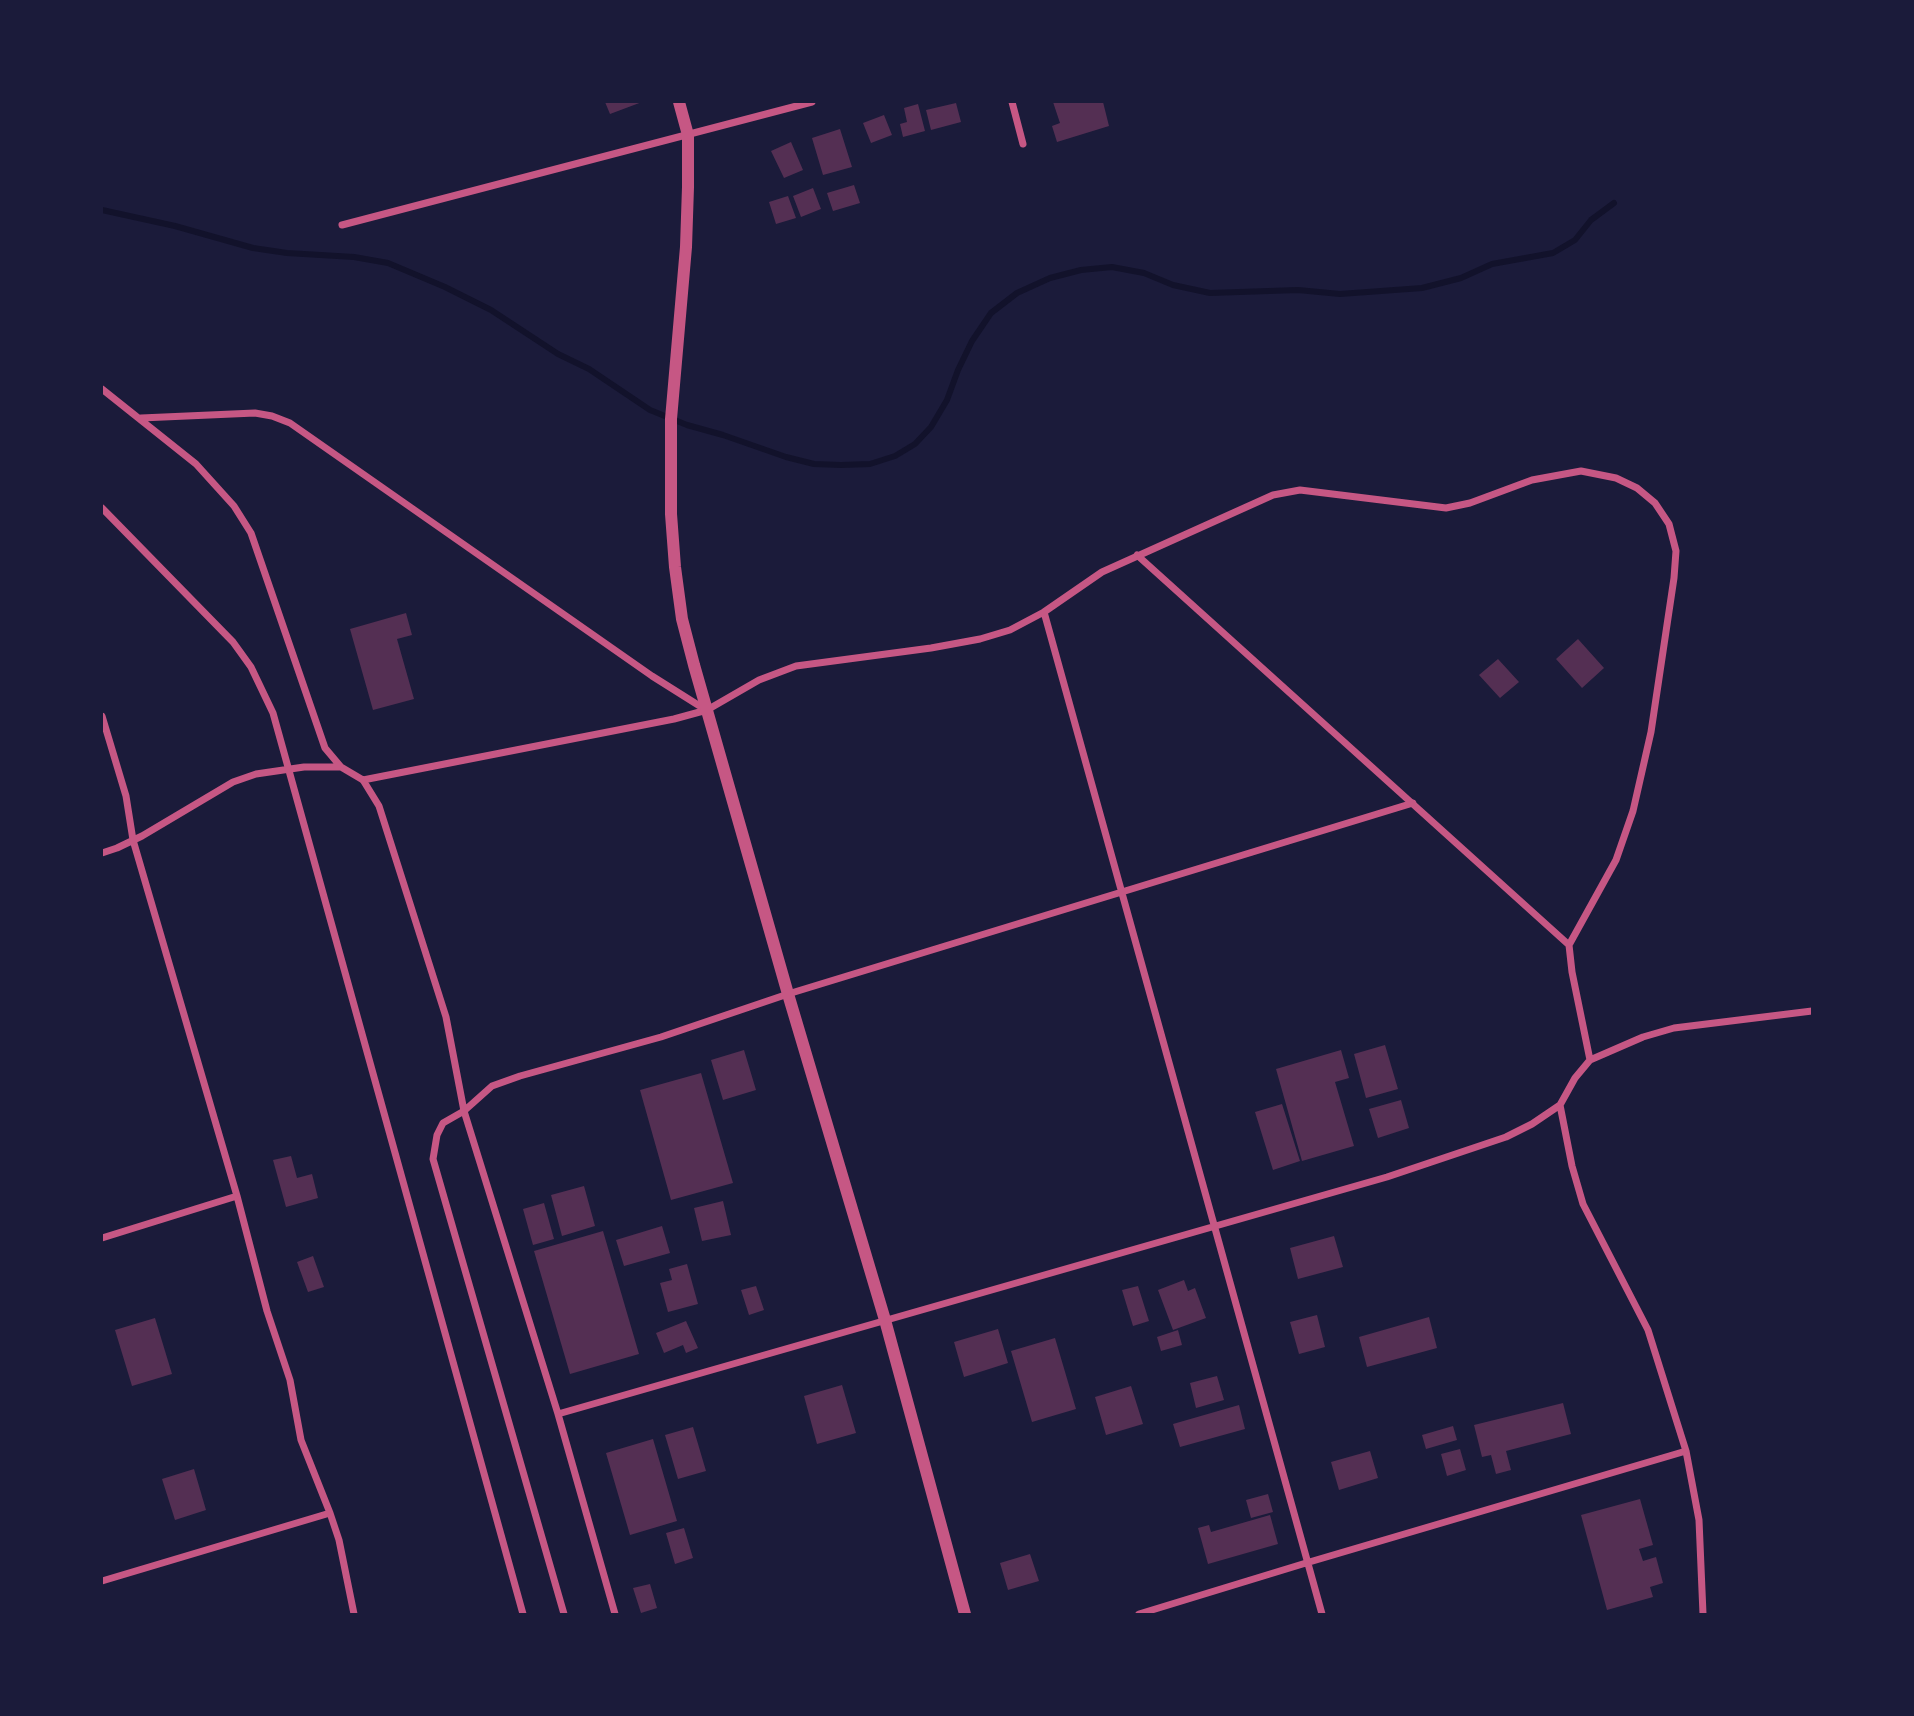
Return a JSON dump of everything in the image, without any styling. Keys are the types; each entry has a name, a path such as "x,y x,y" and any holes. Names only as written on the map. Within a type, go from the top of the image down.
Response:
{"street":[{"path":"679,102 688,135 688,187 671,419 671,514 682,619 788,994 885,1320 965,1615"},
{"path":"342,225 812,102"},
{"path":"1012,102 1023,144"},
{"path":"102,388 196,464 234,506 251,533 326,748 341,767 363,780 379,806 446,1017 464,1111 558,1414 615,1615"},
{"path":"140,418 255,413 290,423 652,676 707,710"},
{"path":"363,780 674,719 707,710 759,680 796,666 931,648 980,639 1010,630 1044,612 1102,572 1273,495 1300,490 1446,508 1470,503 1532,480 1581,471 1616,478 1637,488 1655,503 1669,524 1676,551 1651,732 1633,811 1616,860 1569,945 1590,1060"},
{"path":"102,508 233,642 251,667 273,713 523,1615"},
{"path":"1136,555 1569,945"},
{"path":"1044,612 1322,1615"},
{"path":"102,716 126,796 133,840 237,1196 267,1311 290,1380 301,1440 339,1540 354,1615"},
{"path":"102,853 133,840 233,782 256,774 304,766 341,767"},
{"path":"564,1615 433,1159 437,1135 443,1123 464,1111 492,1086 520,1076 661,1037 788,994 1413,803"},
{"path":"558,1414 1387,1177 1506,1137 1532,1125 1560,1105 1575,1078 1590,1060 1643,1037 1674,1028 1812,1010"},
{"path":"1560,1105 1583,1205 1648,1329 1686,1451 1699,1520 1703,1615"},
{"path":"102,1238 237,1196"},
{"path":"1139,1615 1686,1451"},
{"path":"102,1581 330,1513"}],"building":[{"path":"605,102 642,102 610,114"},
{"path":"1053,102 1103,102 1109,126 1057,142 1052,126 1060,123"},
{"path":"956,103 961,122 931,130 926,110"},
{"path":"918,104 925,131 903,137 900,124 907,122 904,108"},
{"path":"884,115 892,135 871,143 863,123"},
{"path":"840,129 852,167 823,175 812,138"},
{"path":"791,142 803,170 784,178 771,151"},
{"path":"854,185 860,203 833,211 827,193"},
{"path":"813,188 821,209 801,217 793,196"},
{"path":"788,196 796,218 776,224 769,202"},
{"path":"406,613 412,635 397,639 414,699 373,710 350,629"},
{"path":"1578,639 1604,668 1582,688 1556,659"},
{"path":"1498,659 1519,682 1500,698 1479,675"},
{"path":"1385,1045 1398,1089 1366,1098 1354,1054"},
{"path":"744,1050 756,1090 723,1100 711,1060"},
{"path":"1341,1050 1349,1078 1335,1082 1354,1146 1302,1161 1276,1069"},
{"path":"701,1073 733,1183 671,1200 640,1090"},
{"path":"1401,1100 1409,1128 1378,1138 1369,1109"},
{"path":"1282,1104 1300,1161 1273,1170 1255,1112"},
{"path":"291,1156 297,1178 312,1174 318,1198 286,1207 273,1160"},
{"path":"584,1186 595,1226 562,1236 551,1195"},
{"path":"723,1201 731,1235 702,1241 694,1208"},
{"path":"544,1203 554,1239 533,1245 523,1209"},
{"path":"662,1226 670,1253 624,1266 616,1240"},
{"path":"603,1231 639,1354 570,1374 534,1251"},
{"path":"1334,1236 1343,1267 1298,1279 1290,1248"},
{"path":"313,1256 324,1287 308,1292 297,1262"},
{"path":"687,1264 698,1304 668,1312 660,1283 672,1280 669,1269"},
{"path":"1184,1280 1188,1291 1195,1288 1206,1318 1173,1330 1158,1290"},
{"path":"756,1286 764,1310 749,1315 741,1290"},
{"path":"1138,1286 1149,1321 1133,1326 1122,1290"},
{"path":"1317,1315 1325,1347 1299,1354 1290,1322"},
{"path":"1429,1317 1437,1348 1367,1367 1359,1337"},
{"path":"155,1318 172,1374 132,1386 115,1330"},
{"path":"686,1321 698,1348 686,1353 683,1345 664,1353 656,1333"},
{"path":"998,1329 1008,1363 964,1377 954,1342"},
{"path":"1178,1330 1182,1345 1161,1351 1157,1337"},
{"path":"1055,1338 1076,1409 1032,1422 1011,1351"},
{"path":"1217,1376 1224,1400 1196,1408 1190,1383"},
{"path":"842,1385 856,1433 817,1444 804,1396"},
{"path":"1131,1386 1143,1424 1106,1435 1095,1397"},
{"path":"1563,1403 1571,1434 1506,1451 1511,1470 1496,1474 1491,1455 1482,1457 1474,1425"},
{"path":"1239,1405 1245,1429 1180,1447 1173,1424"},
{"path":"1453,1426 1457,1440 1426,1449 1422,1435"},
{"path":"693,1427 706,1471 678,1479 665,1435"},
{"path":"653,1439 677,1521 630,1535 606,1453"},
{"path":"1460,1449 1466,1470 1447,1476 1441,1454"},
{"path":"1370,1451 1378,1478 1339,1490 1331,1462"},
{"path":"194,1469 206,1510 175,1520 162,1479"},
{"path":"1268,1494 1273,1512 1251,1518 1246,1500"},
{"path":"1640,1499 1653,1545 1639,1549 1643,1561 1656,1557 1663,1583 1650,1587 1653,1597 1607,1610 1581,1515"},
{"path":"1270,1515 1278,1544 1208,1564 1198,1528 1209,1525 1211,1532"},
{"path":"684,1528 693,1558 675,1564 666,1533"},
{"path":"1030,1554 1039,1581 1008,1590 1000,1563"},
{"path":"650,1584 657,1608 641,1613 633,1588"}],"waterway":[{"path":"102,210 175,226 253,248 354,257 388,263 491,310 558,354 589,369 650,410 786,457 814,464 841,465 870,464 895,456 915,444 931,427 947,400 972,341 991,313 1017,293 1050,278 1081,270 1112,267 1144,273 1173,285 1210,293 1298,290 1340,294 1422,288 1461,278 1492,264 1553,253 1575,240 1591,220 1614,203"}]}
